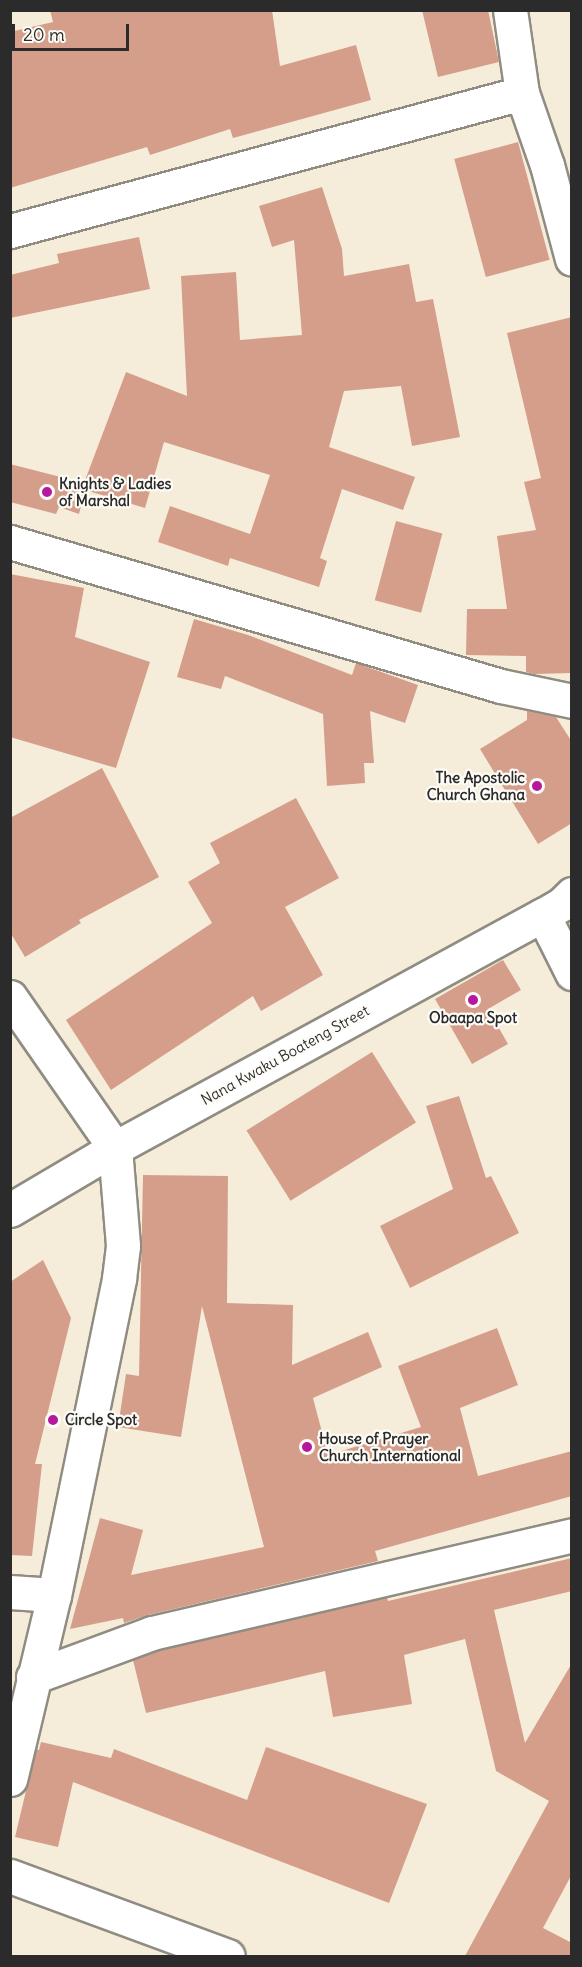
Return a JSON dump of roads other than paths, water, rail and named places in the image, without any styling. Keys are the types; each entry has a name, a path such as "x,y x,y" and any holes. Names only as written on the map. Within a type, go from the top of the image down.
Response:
{"street":[{"path":"510,10 522,93 547,165 572,259"},
{"path":"10,231 522,93"},
{"path":"10,542 501,686 572,701"},
{"path":"562,904 572,973"},
{"name":"Nana Kwaku Boateng Street","path":"10,1210 115,1148 562,904"},
{"path":"10,996 115,1148 123,1246 119,1279 54,1595 33,1677 17,1716 10,1779"},
{"path":"33,1677 152,1633 572,1535"},
{"path":"10,1592 54,1595"},
{"path":"10,1876 228,1956"}],"place":[{"name":"Knights & Ladies of Marshal","path":"47,492"},
{"name":"The Apostolic Church Ghana","path":"537,786"},
{"name":"Obaapa Spot","path":"473,1000"},
{"name":"Circle Spot","path":"53,1420"},
{"name":"House of Prayer Church International","path":"307,1447"}]}
